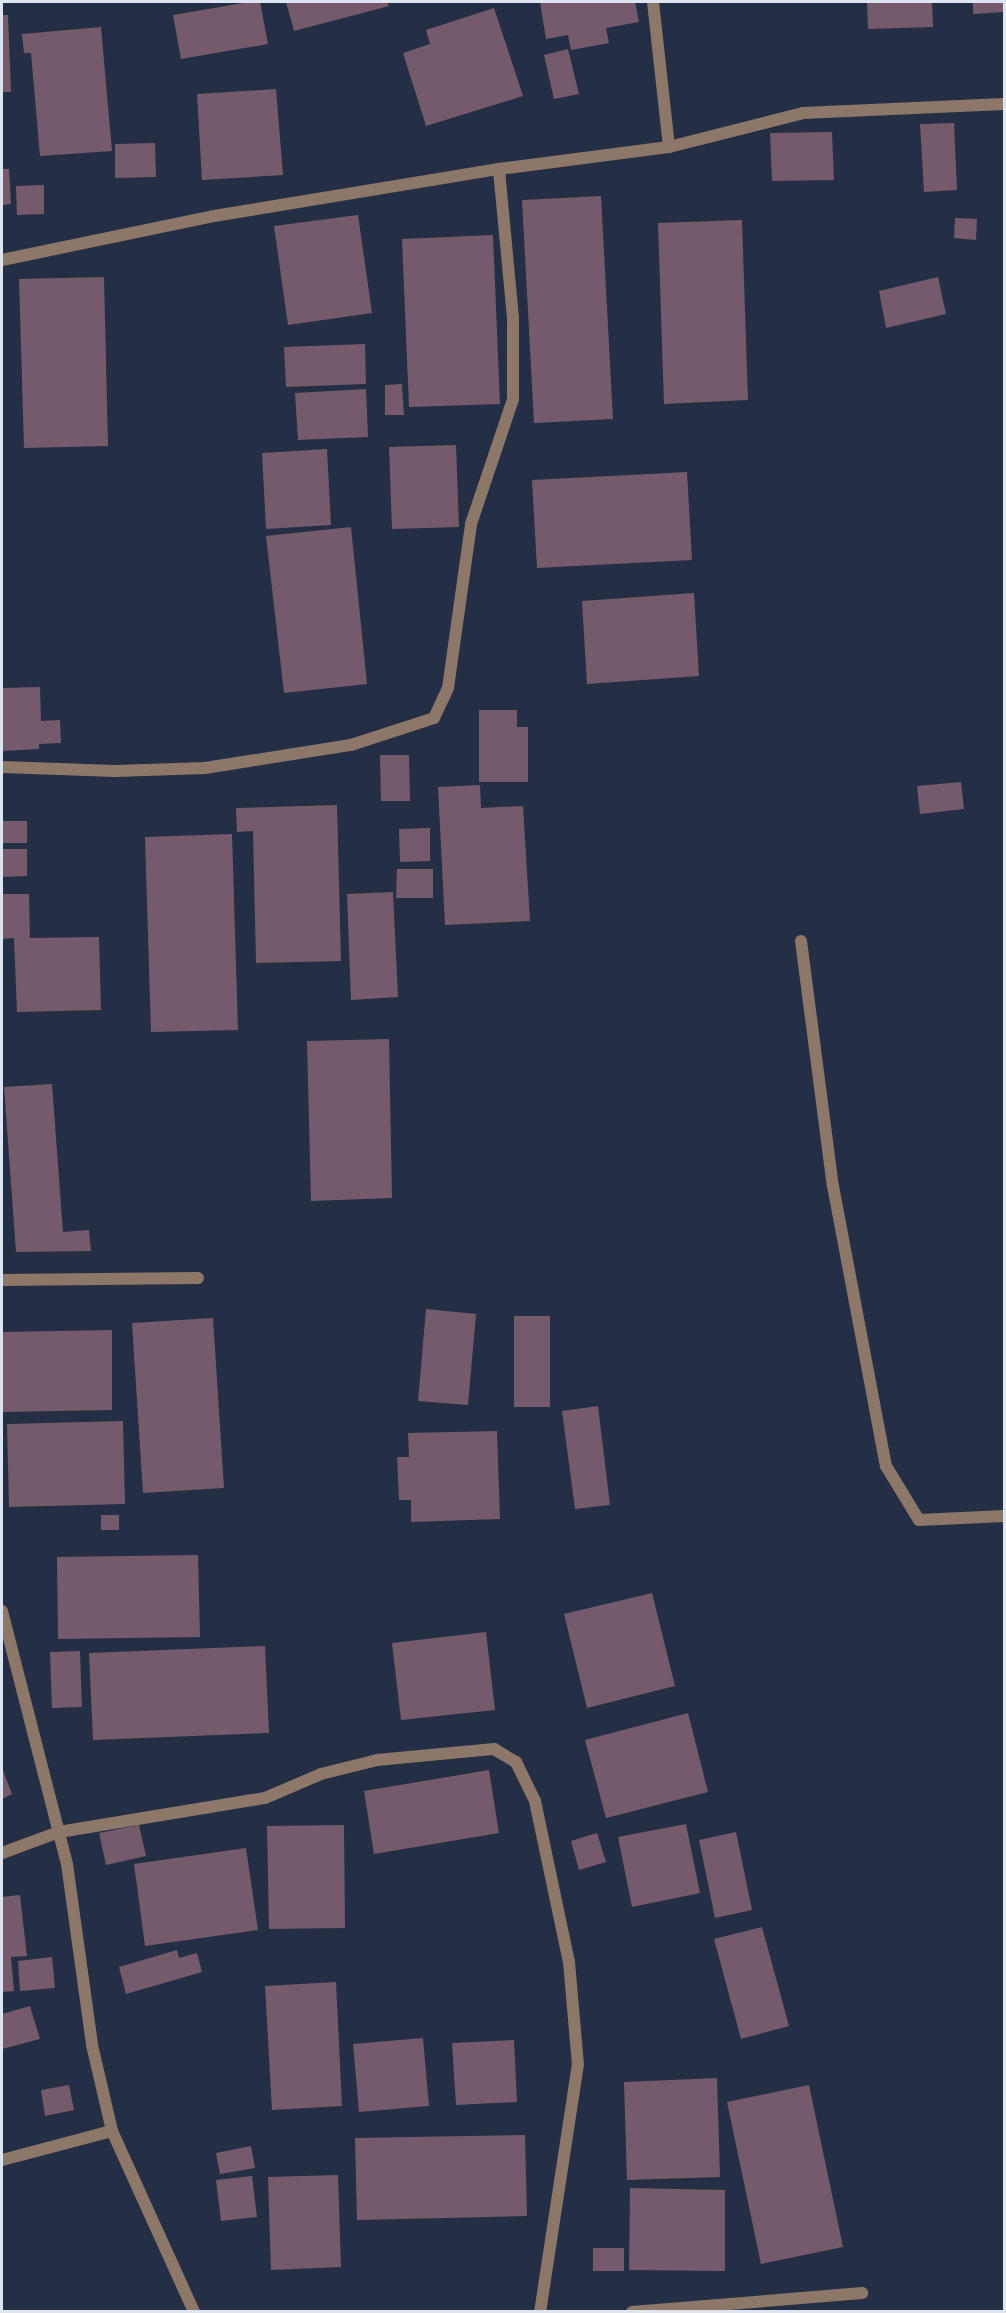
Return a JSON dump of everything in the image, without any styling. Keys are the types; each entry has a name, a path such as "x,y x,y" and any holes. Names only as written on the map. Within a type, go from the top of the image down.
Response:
{"street":[{"path":"653,2 669,147"},
{"path":"2,260 162,226 499,169 669,147 803,113 1005,104"},
{"path":"2,767 115,771 205,768 351,745 434,718 448,688 471,524 513,399 513,318 499,169"},
{"path":"801,940 833,1186 886,1466 919,1520 1005,1516"},
{"path":"2,1280 198,1278"},
{"path":"2,1611 59,1832 92,2045 112,2131 194,2312"},
{"path":"2,1853 59,1832 265,1798 321,1774 377,1761 494,1749 516,1762 534,1801 569,1962 578,2064 540,2312"},
{"path":"2,2160 112,2131"},
{"path":"632,2312 862,2294"}],"building":[{"path":"260,2 268,44 181,59 173,15"},
{"path":"286,2 387,2 389,6 294,31"},
{"path":"540,2 635,2 639,22 606,28 609,43 571,50 568,35 546,39"},
{"path":"867,2 932,2 933,27 868,29"},
{"path":"973,2 1004,2 1004,12 973,14"},
{"path":"494,8 523,96 426,126 403,53 430,44 426,30"},
{"path":"2,15 8,15 11,92 2,92"},
{"path":"101,27 112,151 40,156 31,53 24,53 22,34"},
{"path":"568,49 579,94 554,99 544,55"},
{"path":"276,89 283,175 202,180 197,94"},
{"path":"954,123 957,190 924,192 920,124"},
{"path":"832,132 834,180 772,181 770,133"},
{"path":"155,143 156,177 115,178 115,144"},
{"path":"2,169 9,169 11,204 2,205"},
{"path":"44,185 44,214 17,215 16,186"},
{"path":"601,196 613,419 534,423 522,200"},
{"path":"358,215 372,313 288,325 274,226"},
{"path":"955,218 977,219 976,240 954,238"},
{"path":"742,220 748,400 664,404 658,223"},
{"path":"493,235 500,404 409,407 402,239"},
{"path":"104,277 108,446 24,448 19,279"},
{"path":"938,277 946,314 886,328 879,291"},
{"path":"365,344 366,384 286,387 284,347"},
{"path":"402,384 404,415 385,415 385,385"},
{"path":"366,389 368,437 298,440 295,393"},
{"path":"456,445 459,527 392,529 389,447"},
{"path":"327,449 331,525 266,529 262,453"},
{"path":"687,472 692,560 537,568 532,480"},
{"path":"351,527 367,684 284,693 266,536"},
{"path":"694,593 699,676 587,684 582,601"},
{"path":"40,687 41,721 60,720 61,743 39,744 39,749 2,751 2,688"},
{"path":"479,710 517,710 517,727 528,727 528,782 479,782"},
{"path":"380,755 409,755 410,801 381,801"},
{"path":"961,782 964,809 920,814 917,786"},
{"path":"480,785 481,808 523,806 530,921 445,925 438,787"},
{"path":"337,805 341,961 256,963 253,831 237,832 236,808"},
{"path":"2,821 27,821 27,843 2,843"},
{"path":"430,828 430,861 400,862 399,829"},
{"path":"232,834 238,1030 151,1032 145,837"},
{"path":"2,849 27,849 27,876 2,877"},
{"path":"397,869 433,869 433,898 396,898"},
{"path":"393,892 398,997 351,1000 347,894"},
{"path":"2,894 29,894 30,938 99,937 101,1010 17,1012 14,938 2,939"},
{"path":"389,1039 392,1198 311,1201 307,1041"},
{"path":"52,1084 63,1232 89,1230 91,1251 16,1252 4,1087"},
{"path":"426,1309 476,1314 468,1405 418,1401"},
{"path":"514,1316 550,1316 550,1407 514,1407"},
{"path":"213,1318 224,1488 143,1493 132,1323"},
{"path":"112,1330 112,1410 2,1412 2,1332"},
{"path":"598,1406 610,1505 575,1509 562,1411"},
{"path":"123,1421 125,1504 9,1507 7,1424"},
{"path":"497,1431 500,1519 411,1522 411,1500 399,1500 397,1457 409,1457 408,1433"},
{"path":"101,1515 119,1515 119,1530 101,1530"},
{"path":"198,1555 200,1637 58,1639 57,1557"},
{"path":"652,1593 675,1686 587,1708 564,1614"},
{"path":"486,1632 495,1710 401,1720 392,1643"},
{"path":"265,1646 269,1733 93,1740 89,1653"},
{"path":"80,1651 82,1707 52,1708 50,1652"},
{"path":"688,1713 708,1792 606,1818 585,1740"},
{"path":"2,1768 12,1794 2,1799"},
{"path":"489,1770 499,1833 374,1854 364,1791"},
{"path":"686,1824 700,1893 632,1907 618,1837"},
{"path":"139,1825 146,1856 106,1865 99,1833"},
{"path":"344,1825 345,1928 269,1929 267,1826"},
{"path":"736,1832 752,1910 715,1918 699,1840"},
{"path":"597,1833 606,1862 579,1870 571,1841"},
{"path":"246,1848 258,1930 145,1946 134,1864"},
{"path":"20,1895 27,1956 11,1957 14,1991 2,1992 2,1897"},
{"path":"762,1927 789,2026 741,2039 714,1939"},
{"path":"177,1950 179,1958 197,1953 202,1972 126,1994 119,1967"},
{"path":"52,1957 55,1988 20,1991 18,1961"},
{"path":"336,1982 342,2106 272,2110 265,1986"},
{"path":"30,2006 40,2039 2,2049 2,2014"},
{"path":"423,2038 429,2106 359,2112 353,2044"},
{"path":"514,2040 517,2102 456,2105 452,2043"},
{"path":"717,2078 720,2177 627,2180 624,2082"},
{"path":"69,2085 74,2110 45,2116 41,2090"},
{"path":"809,2085 843,2247 761,2264 727,2102"},
{"path":"525,2135 527,2216 357,2220 355,2138"},
{"path":"251,2146 255,2168 220,2174 216,2153"},
{"path":"338,2175 341,2267 271,2270 268,2177"},
{"path":"252,2176 257,2217 221,2221 216,2180"},
{"path":"630,2188 725,2190 725,2271 629,2270"},
{"path":"593,2248 624,2248 624,2271 593,2271"}]}
